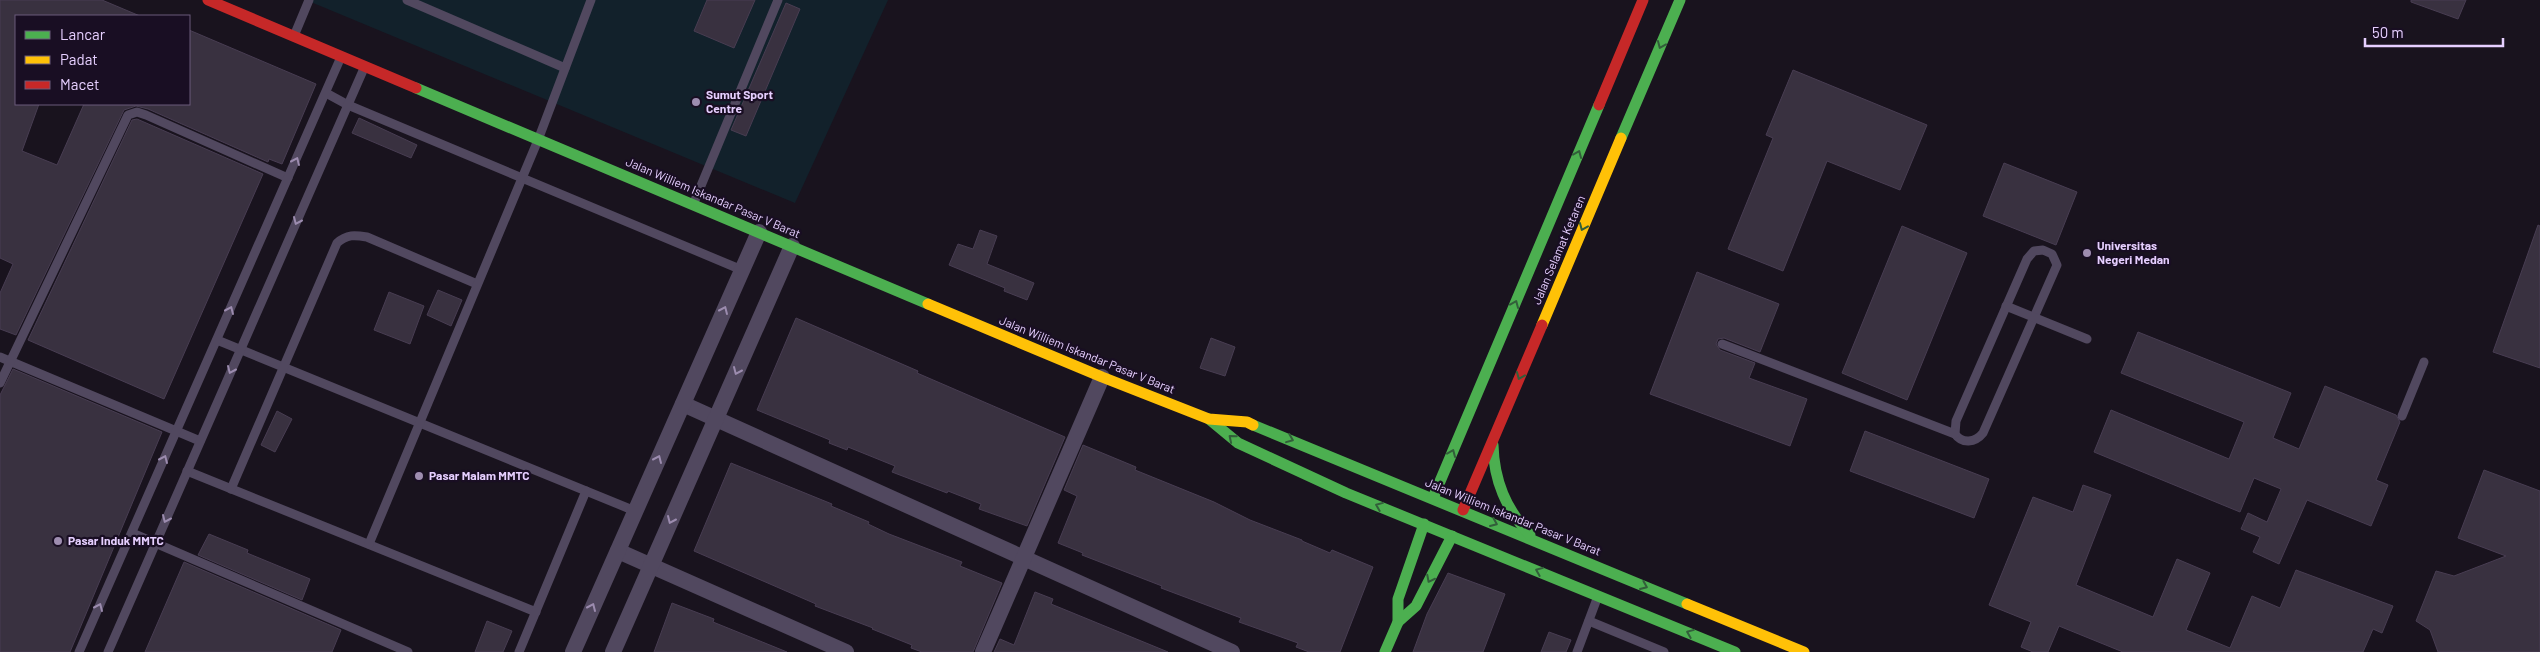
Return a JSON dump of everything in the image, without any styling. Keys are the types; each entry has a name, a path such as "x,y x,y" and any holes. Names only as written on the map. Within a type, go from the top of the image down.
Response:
{"street":[{"name":"Jalan Williem Iskandar Pasar V Barat","path":"208,0 1102,377 1209,419 1247,422 1804,652"},
{"name":"Jalan Selamat Ketaren","path":"1433,498 1567,191 1643,0"},
{"name":"Jalan Selamat Ketaren","path":"1463,510 1493,441 1590,200 1680,0"},
{"path":"573,652 759,232"},
{"path":"613,652 792,246"},
{"path":"983,652 1102,377"},
{"path":"683,404 1232,652"},
{"name":"Jalan Williem Iskandar Pasar V Barat","path":"1209,419 1238,444 1346,493 1735,652"},
{"path":"1493,441 1492,463 1496,485 1505,506 1518,524 1534,540"},
{"path":"1385,652 1398,622 1398,599 1424,524"},
{"path":"1398,622 1416,606 1452,536"},
{"path":"618,551 846,652"}],"lane":[{"path":"294,36 309,0"},
{"path":"407,0 565,68"},
{"path":"369,544 538,140 591,0"},
{"path":"693,205 778,0"},
{"path":"79,652 342,56"},
{"path":"108,652 366,66"},
{"path":"326,93 348,105 742,270"},
{"path":"0,383 128,115 136,112 146,115 288,178"},
{"path":"231,489 337,243 342,238 353,235 367,237 477,284"},
{"path":"1722,344 1955,434 1966,441 1976,439 1983,433 2056,265 2054,257 2047,252 2034,251 2026,259 1956,421 1955,434"},
{"path":"2006,306 2087,339"},
{"path":"217,340 283,369 635,511"},
{"path":"0,357 200,441"},
{"path":"2402,416 2424,362"},
{"path":"187,471 536,612"},
{"path":"519,652 586,491"},
{"path":"132,533 408,652"},
{"path":"1577,652 1598,596"},
{"path":"1589,621 1664,652"}],"shaded area":[{"name":"Sumut Sport Centre","path":"306,0 888,0 795,203"}],"building":[{"path":"0,0 102,0 138,15 15,15 15,105 39,105 22,151 57,165 84,105 190,105 190,30 316,84 282,164 269,159 268,162 148,109 136,106 124,110 16,335 0,329 0,293 13,264 0,258"},
{"path":"707,0 755,0 734,48 694,31"},
{"path":"2411,0 2466,0 2458,19 2411,2"},
{"path":"786,3 800,9 746,136 731,130"},
{"path":"1793,70 1927,125 1900,190 1827,161 1783,271 1728,249 1773,138 1766,135"},
{"path":"359,118 417,145 411,158 352,133"},
{"path":"137,119 263,174 164,399 28,340 132,120"},
{"path":"2004,163 2077,192 2056,245 1983,216"},
{"path":"2538,225 2540,226 2540,368 2493,352"},
{"path":"1902,226 1967,253 1907,400 1842,373"},
{"path":"980,230 997,236 987,264 1034,283 1027,300 1004,291 1005,288 949,265 958,244 973,249"},
{"path":"1697,272 1779,304 1760,352 1724,338 1718,339 1716,344 1720,350 1755,363 1749,378 1807,399 1790,446 1650,394"},
{"path":"438,290 462,300 451,326 427,315"},
{"path":"389,292 424,306 410,344 374,330"},
{"path":"796,318 1065,437 1027,526 979,509 981,504 892,472 895,466 848,447 847,450 829,443 830,440 757,410"},
{"path":"2138,332 2291,393 2273,438 2299,449 2325,386 2396,415 2400,422 2376,480 2388,485 2371,526 2307,500 2279,564 2253,552 2260,537 2241,529 2248,513 2267,522 2281,489 2254,478 2240,512 2094,452 2111,410 2229,459 2244,422 2121,373"},
{"path":"1211,338 1235,347 1225,376 1200,368"},
{"name":"Pasar Induk MMTC","path":"13,369 162,432 70,652 0,652 0,395"},
{"path":"277,411 292,419 275,452 261,445"},
{"path":"1865,431 1989,479 1974,518 1850,471"},
{"path":"1083,445 1136,467 1135,470 1214,502 1250,520 1330,553 1332,550 1373,567 1340,652 1309,652 1296,647 1298,643 1239,622 1241,618 1161,588 1162,586 1082,555 1083,553 1058,543 1077,496 1064,490"},
{"path":"731,463 832,504 831,506 869,522 868,524 889,534 962,562 960,566 1002,583 973,652 922,652 911,648 912,645 815,606 816,604 694,551"},
{"path":"2484,470 2540,491 2540,652 2438,652 2430,630 2416,621 2436,571 2454,576 2506,556 2458,538"},
{"path":"2083,485 2111,495 2076,585 2153,617 2177,559 2210,573 2186,630 2230,648 2252,596 2280,608 2296,570 2393,606 2382,633 2373,629 2363,652 2123,652 2059,626 2048,652 2033,652 2021,647 2031,622 1989,605 2033,497 2073,512"},
{"path":"209,534 248,550 247,553 310,579 302,600 198,555"},
{"path":"184,562 341,630 332,652 145,652"},
{"path":"1448,573 1505,594 1483,652 1413,652 1427,614"},
{"path":"1035,592 1053,599 1051,604 1168,652 994,652 1000,639 1014,645"},
{"path":"672,603 714,619 713,622 787,652 654,652"},
{"path":"487,621 512,631 503,652 475,652"},
{"path":"1549,632 1571,640 1566,652 1541,652"}],"traffic: fast":[{"path":"1621,138 1680,0"},
{"path":"416,88 928,304"},
{"path":"1433,498 1599,105"},
{"path":"1209,419 1238,443 1346,493 1735,652"},
{"path":"1253,425 1687,604"},
{"path":"1493,445 1496,471 1503,494 1514,515 1530,535"},
{"path":"1385,652 1398,622 1398,599 1424,524"},
{"path":"1398,622 1416,606 1452,536"}],"traffic: slow":[{"path":"1542,325 1621,138"},
{"path":"928,304 1102,377 1209,419 1247,422 1253,425"},
{"path":"1687,604 1804,652"}],"traffic: jam":[{"path":"208,0 416,88"},
{"path":"1599,105 1643,0"},
{"path":"1463,510 1542,325"}],"place":[{"name":"Sumut Sport Centre","path":"696,102"},
{"name":"Universitas Negeri Medan","path":"2087,253"},
{"name":"Pasar Malam MMTC","path":"419,476"},
{"name":"Pasar Induk MMTC","path":"58,541"}]}
